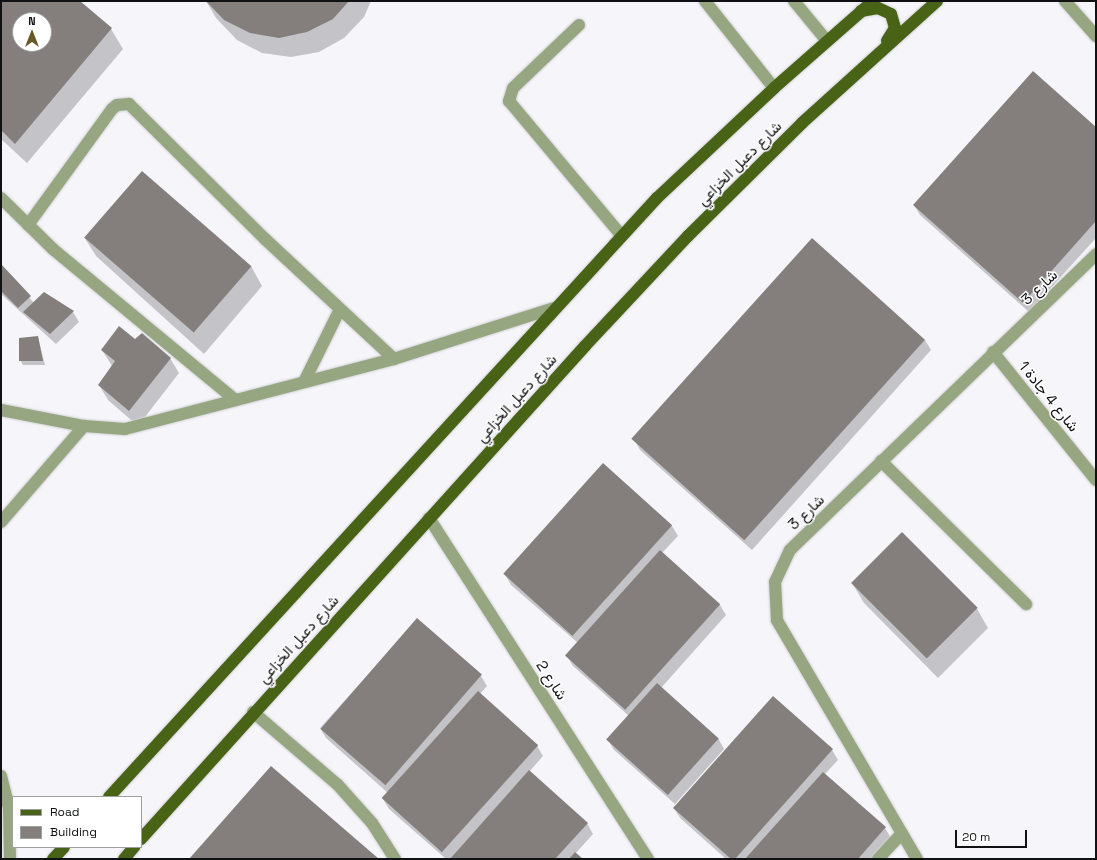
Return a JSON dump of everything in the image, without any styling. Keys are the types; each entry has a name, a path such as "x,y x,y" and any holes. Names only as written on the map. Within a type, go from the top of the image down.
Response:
{"main road":[{"name":"شارع دعبل الخزاعي","path":"110,796 554,308 657,198 774,88 872,1"},
{"name":"شارع دعبل الخزاعي","path":"142,838 253,712 688,236 802,123 937,1"},
{"path":"861,11 878,8 891,14 895,28 884,48"},
{"path":"53,859 63,848"},
{"path":"124,859 133,848"}],"street":[{"path":"705,1 774,88"},
{"path":"794,1 827,41"},
{"path":"1065,1 1096,36"},
{"path":"579,25 513,88 509,102 622,236"},
{"path":"28,225 112,109 117,105 129,104 265,239 394,360"},
{"path":"1,198 54,250 235,400"},
{"name":"شارع 3","path":"917,859 777,620 775,582 790,550 1096,254"},
{"path":"1,410 84,426 126,429 394,360 554,308"},
{"path":"304,382 340,309"},
{"name":"شارع 4 جادة 1","path":"993,352 1096,480"},
{"path":"1,522 84,426"},
{"path":"881,461 1026,604"},
{"name":"شارع 2","path":"429,518 648,859"},
{"path":"253,712 338,785 372,823 395,859"},
{"path":"1,776 9,809 10,859"},
{"path":"878,859 902,833"}],"building":[{"path":"1,1 80,1 112,28 15,144 1,130"},
{"path":"206,1 349,1 333,19 307,32 279,38 250,33 224,20"},
{"path":"1033,71 1096,127 1096,221 1023,303 913,205"},
{"path":"142,171 251,266 194,333 84,237"},
{"path":"812,238 925,340 744,540 631,439"},
{"path":"1,264 31,296 18,308 1,291"},
{"path":"44,292 74,311 50,334 23,312"},
{"path":"119,326 135,339 142,333 171,358 129,411 98,385 115,361 101,350"},
{"path":"38,336 43,361 19,361 19,338"},
{"path":"603,463 672,525 572,636 503,574"},
{"path":"902,532 978,608 927,659 851,583"},
{"path":"660,550 720,604 625,710 565,656"},
{"path":"417,618 482,674 385,785 321,729"},
{"path":"657,683 719,739 668,795 606,739"},
{"path":"478,691 538,745 442,852 382,798"},
{"path":"773,696 833,749 735,859 731,859 673,808"},
{"path":"271,766 379,859 189,859"},
{"path":"529,770 588,823 555,859 450,859"},
{"path":"823,772 886,827 858,859 745,859"},
{"path":"575,852 583,859 569,859"}]}
